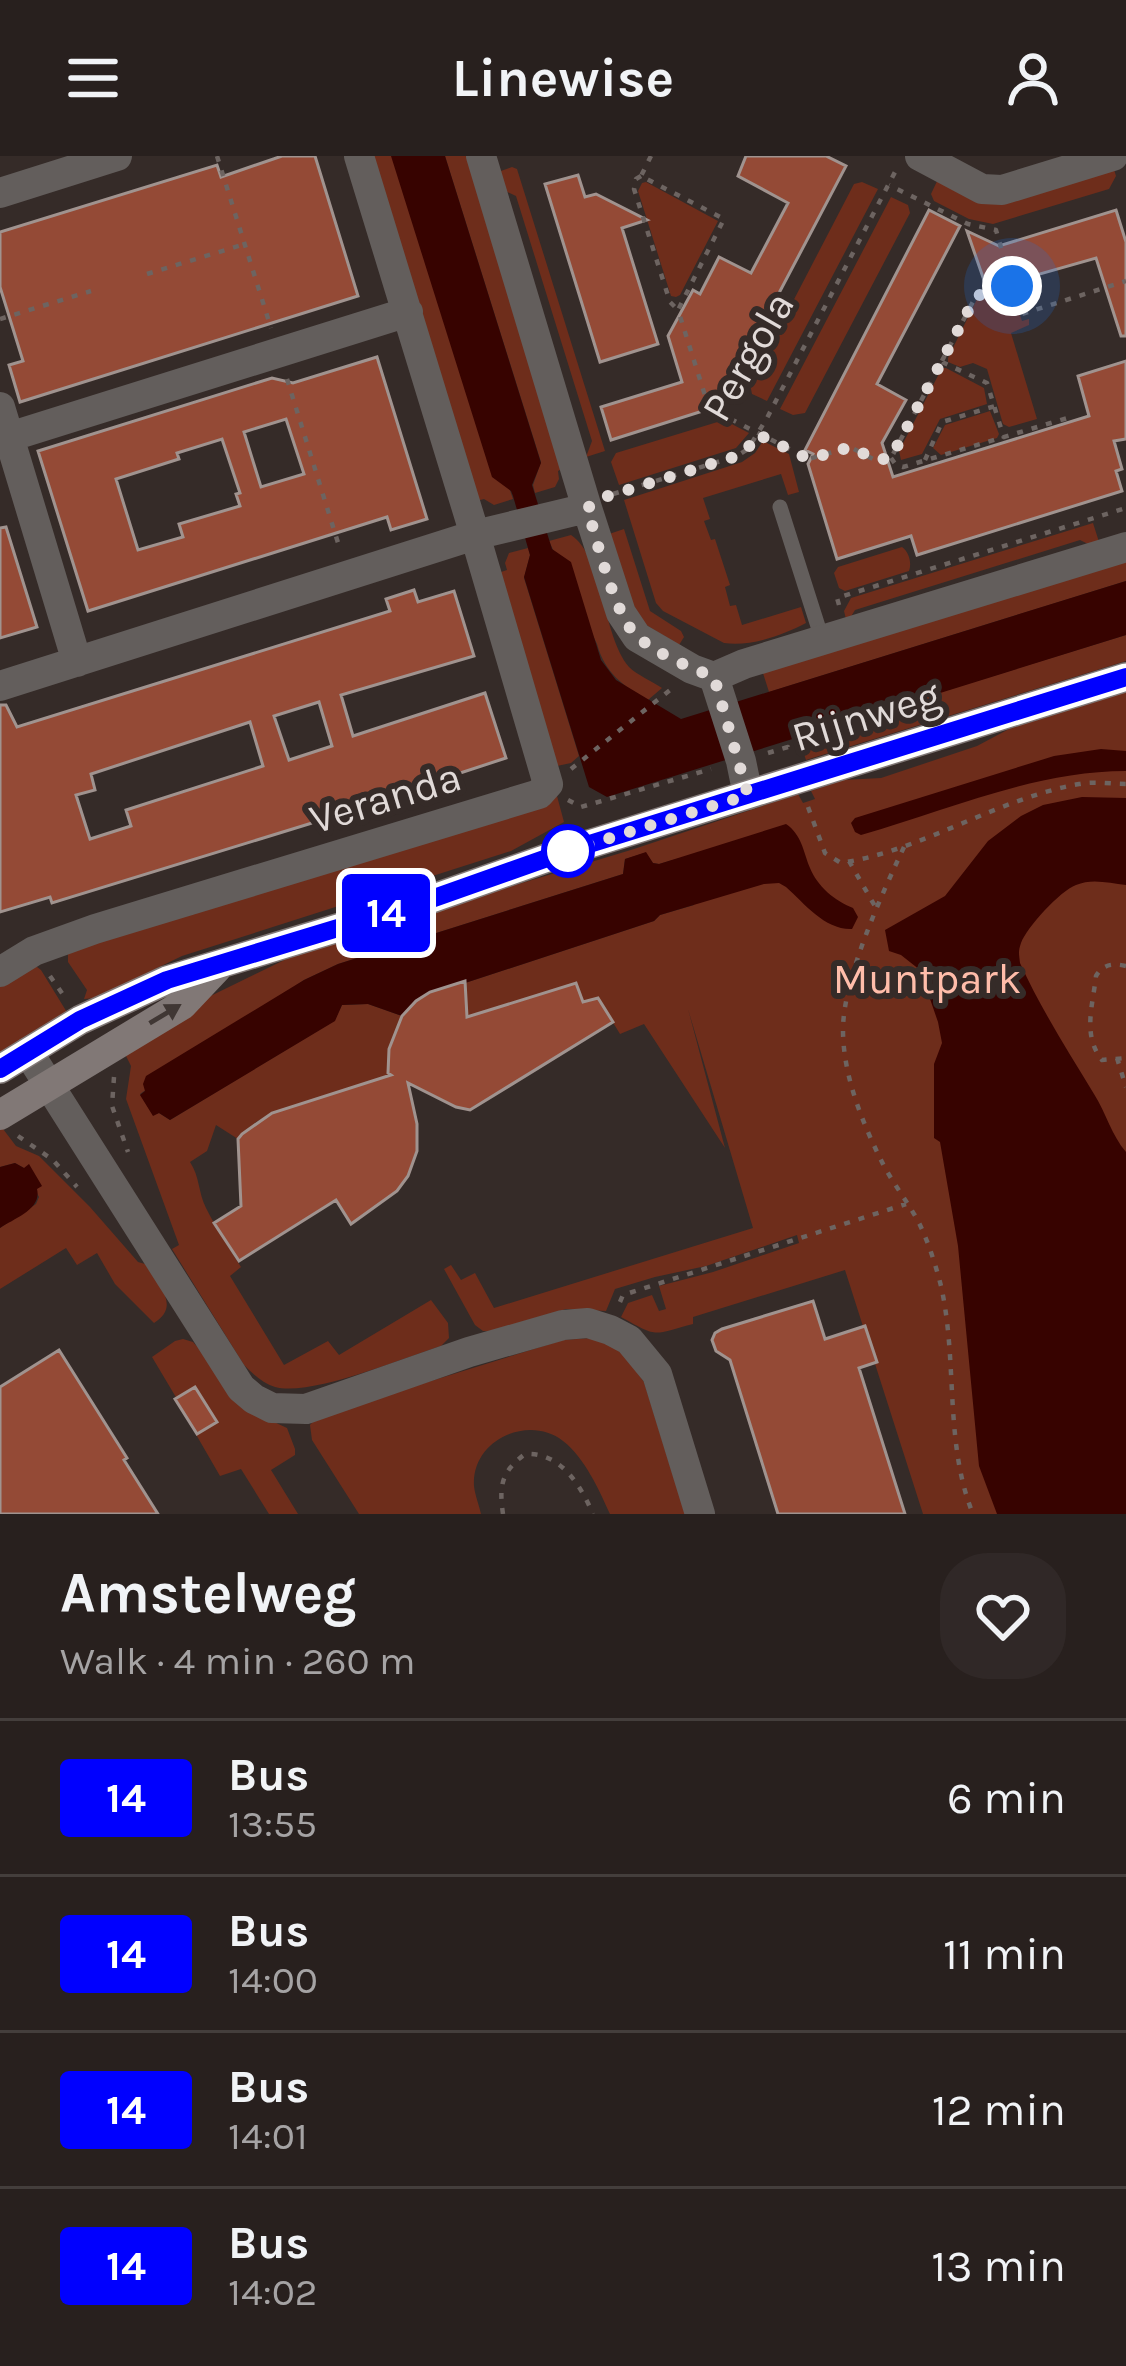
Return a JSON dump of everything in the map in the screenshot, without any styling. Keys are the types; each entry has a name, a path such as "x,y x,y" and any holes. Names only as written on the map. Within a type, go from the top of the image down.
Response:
{"street":[{"path":"0,193 117,156"},
{"path":"359,156 476,535 561,776"},
{"path":"481,156 621,614 637,637 718,690 748,795"},
{"path":"908,163 991,191 1113,156"},
{"path":"77,662 5,422 408,312"},
{"path":"0,686 476,535 587,508"},
{"path":"718,690 744,664 1126,547"},
{"name":"Rijnweg","path":"0,1069 80,1020 148,988 1126,677"},
{"name":"Veranda","path":"0,972 34,951 95,929 539,794 561,776"},
{"name":"Rijnweg","path":"0,1115 182,1005 220,964"},
{"path":"28,1052 241,1388 254,1399 272,1408 306,1409 469,1352 563,1325 588,1323 628,1340 657,1374 700,1514"}],"lane":[{"path":"780,507 835,638"}],"path":[{"path":"651,156 634,189 710,408 809,459 850,447 877,460 891,458"},
{"name":"Pergola","path":"587,508 605,497 737,456 748,448 889,185 908,163"},
{"path":"641,176 724,219 677,310"},
{"path":"889,185 968,224 996,230 1022,314 1126,281"},
{"path":"147,274 244,244"},
{"path":"891,458 976,296 1012,286"},
{"path":"0,319 91,291"},
{"path":"942,362 987,383 1004,438"},
{"path":"923,463 943,422 994,406"},
{"path":"891,458 904,467 923,463 1071,418"},
{"path":"835,638 837,598 1126,508"},
{"path":"662,698 561,776 581,808 788,747 826,853 841,862 904,847 1033,796 1084,783 1126,784"},
{"path":"904,847 876,908 845,1010 846,1067 882,1163 919,1222 941,1286 960,1466 974,1514"},
{"path":"850,861 876,908"},
{"path":"1126,966 1100,968 1089,1031 1102,1060 1122,1058 1126,1087"},
{"path":"0,1115 20,1140 53,1160 81,1191"},
{"path":"610,1330 623,1295 906,1204"},
{"path":"503,1514 504,1474 525,1454 538,1453 551,1456 563,1467 593,1514"}],"green space":[{"path":"368,156 392,156 513,499 494,505 484,499 476,501"},
{"path":"445,156 470,156 566,467 558,471 555,487 535,493 541,462"},
{"path":"1113,166 1116,176 1109,189 993,224 969,219 934,201 931,194 939,177 976,197"},
{"path":"517,169 605,451 586,457 592,441 516,196 501,189 498,172"},
{"path":"646,182 718,221 676,297 671,296 638,191"},
{"path":"854,184 878,189 767,401 752,394 750,384"},
{"path":"891,197 908,205 910,213 805,413 793,415 780,409"},
{"path":"1005,290 1013,294 1022,321 1029,319 1029,325 1011,333 1037,419 1009,427 1003,424 987,369 948,362 977,299"},
{"path":"942,368 984,388 987,404 940,419 922,454 901,460 899,451"},
{"path":"990,411 997,438 941,455 933,448 945,425"},
{"path":"724,420 749,433 736,448 619,485 611,462 616,453"},
{"path":"763,441 789,454 799,492 788,495 781,474 703,498 710,519 704,521 730,585 725,587 730,606 736,605 742,625 801,607 806,623 766,639 724,643 656,603 624,500 742,462"},
{"path":"1093,523 1100,545 1080,540 855,610 847,623 844,611 851,598"},
{"path":"624,529 650,611 681,631 684,637 679,645 638,620 609,534"},
{"path":"571,535 590,560 620,653 632,670 662,688 648,700 616,678 600,654 549,541"},
{"path":"902,547 909,558 909,571 845,591 839,588 834,573 838,567"},
{"path":"528,548 524,578 579,756 557,766 498,573 507,570 509,553"},
{"path":"1126,557 1126,581 769,692 762,670"},
{"path":"1126,635 1126,661 806,760 798,736"},
{"name":"Muntpark","path":"1126,692 1126,1514 923,1514 845,1270 693,1317 693,1324 662,1332 621,1317 628,1303 652,1295 659,1311 666,1309 659,1286 799,1243 797,1235 706,1266 615,1289 606,1311 566,1309 491,1331 475,1325 444,1269 451,1265 461,1280 475,1273 494,1308 753,1228 688,1009 725,1148 644,1024 620,1034 598,998 583,1002 576,983 467,1017 465,983 694,905 680,858 659,864 645,853 625,859 623,874 338,964 304,980 140,1094 153,1115 159,1113 170,1120 334,1021 342,1005 368,1004 402,1016 389,1049 391,1085 369,1082 274,1112 238,1139 216,1125 207,1151 190,1162 206,1208 241,1267 230,1276 284,1365 328,1341 339,1355 431,1300 448,1323 449,1338 441,1346 357,1375 291,1389 262,1381 244,1365 172,1249 179,1245 126,1099 131,1066 122,1048 186,1008 311,947 798,794 803,803 815,799 811,791 843,780 881,778 977,746 1009,729"},
{"path":"557,796 564,822 511,851 182,956 95,998 84,999 87,990 68,962 68,946"},
{"path":"33,964 68,1014 0,1055 0,982"},
{"path":"0,1125 16,1146 39,1156 145,1264 167,1302 154,1323 115,1284 97,1253 77,1265 66,1248 0,1289 0,1228 36,1204 39,1197 24,1168 15,1163 0,1167"},
{"path":"592,1338 619,1348 644,1382 685,1514 610,1514 571,1448 549,1433 534,1430 505,1436 482,1456 474,1486 481,1514 359,1514 312,1440 310,1425 318,1416 563,1340"},
{"path":"183,1339 193,1342 259,1415 287,1428 295,1455 271,1470 298,1514 269,1514 241,1469 220,1476 194,1431 215,1418 197,1389 177,1399 152,1357"}],"shaded area":[{"path":"391,156 445,156 541,463 532,485 552,549 571,562 601,660 616,680 681,719 1126,581 1126,635 607,797 589,787 524,577 530,555 513,496 492,477"},
{"path":"1101,749 1126,751 1126,771 1058,777 861,835 851,823 1054,756"},
{"path":"1082,797 1126,798 1126,885 1088,882 1069,889 1030,928 1019,955 1037,997 1126,1152 1126,1514 997,1514 979,1466 958,1246 940,1142 934,1138 934,1064 942,1043 938,1022 920,970 889,951 885,930 945,896 988,841 1021,816 1043,805"},
{"path":"786,824 799,838 817,881 853,908 858,917 852,929 824,921 779,883 764,884 438,989 402,1016 368,1004 342,1005 335,1021 170,1120 159,1113 153,1116 140,1095 146,1076 338,964 623,874 625,859 646,852 659,864"},
{"path":"15,1163 24,1168 29,1164 42,1186 31,1207 0,1228 0,1167"}],"building":[{"path":"282,156 315,156 358,296 20,402 9,365 23,361 0,287 0,232 217,165 221,177"},
{"path":"746,156 826,156 846,166 720,405 711,401 706,410 611,440 601,407 682,382 668,336 693,290 700,294 719,257 751,273 788,203 738,176"},
{"path":"578,175 585,197 596,194 647,220 622,228 658,344 600,362 545,184"},
{"path":"929,210 960,226 877,384 906,400 882,443 893,477 1089,416 1078,376 1126,361 1126,439 1114,441 1122,491 917,555 911,536 837,559 808,464 813,454 805,450"},
{"path":"1116,210 1126,242 1126,336 1121,336 1096,258 987,289 967,231 999,246"},
{"path":"377,357 427,519 391,530 387,517 88,611 38,451 272,378 293,383","holes":["286,419 304,474 261,487 244,432","222,439 240,506 179,524 183,537 138,550 116,479"]},
{"path":"6,527 37,627 0,638 0,528"},
{"path":"414,590 418,602 454,591 474,656 341,695 353,736 485,693 506,758 454,775 455,779 52,903 50,897 0,912 0,705 6,705 17,727 390,611 386,599","holes":["319,702 332,746 289,760 274,716","250,722 263,766 126,810 131,826 90,839 76,795 95,790 91,774"]},
{"path":"465,981 467,1017 576,983 583,1002 598,998 613,1022 470,1110 408,1083 417,1151 397,1191 351,1224 336,1200 239,1261 214,1223 241,1206 238,1139 242,1134 272,1113 391,1075 389,1049 402,1016 430,992"},
{"path":"813,1301 825,1339 865,1326 877,1362 859,1368 905,1514 778,1514 730,1360 716,1351 712,1340 722,1329"},
{"path":"59,1350 158,1514 0,1514 0,1387"},
{"path":"195,1387 217,1422 197,1434 175,1399"}],"bus line":[{"name":"14","path":"0,1069 80,1020 167,980 1126,677"}],"route":[{"path":"568,851 748,795 714,677 637,637 621,614 587,508 605,497 737,456 757,434 809,459 850,447 877,460 891,458 976,296 1012,286"}]}
